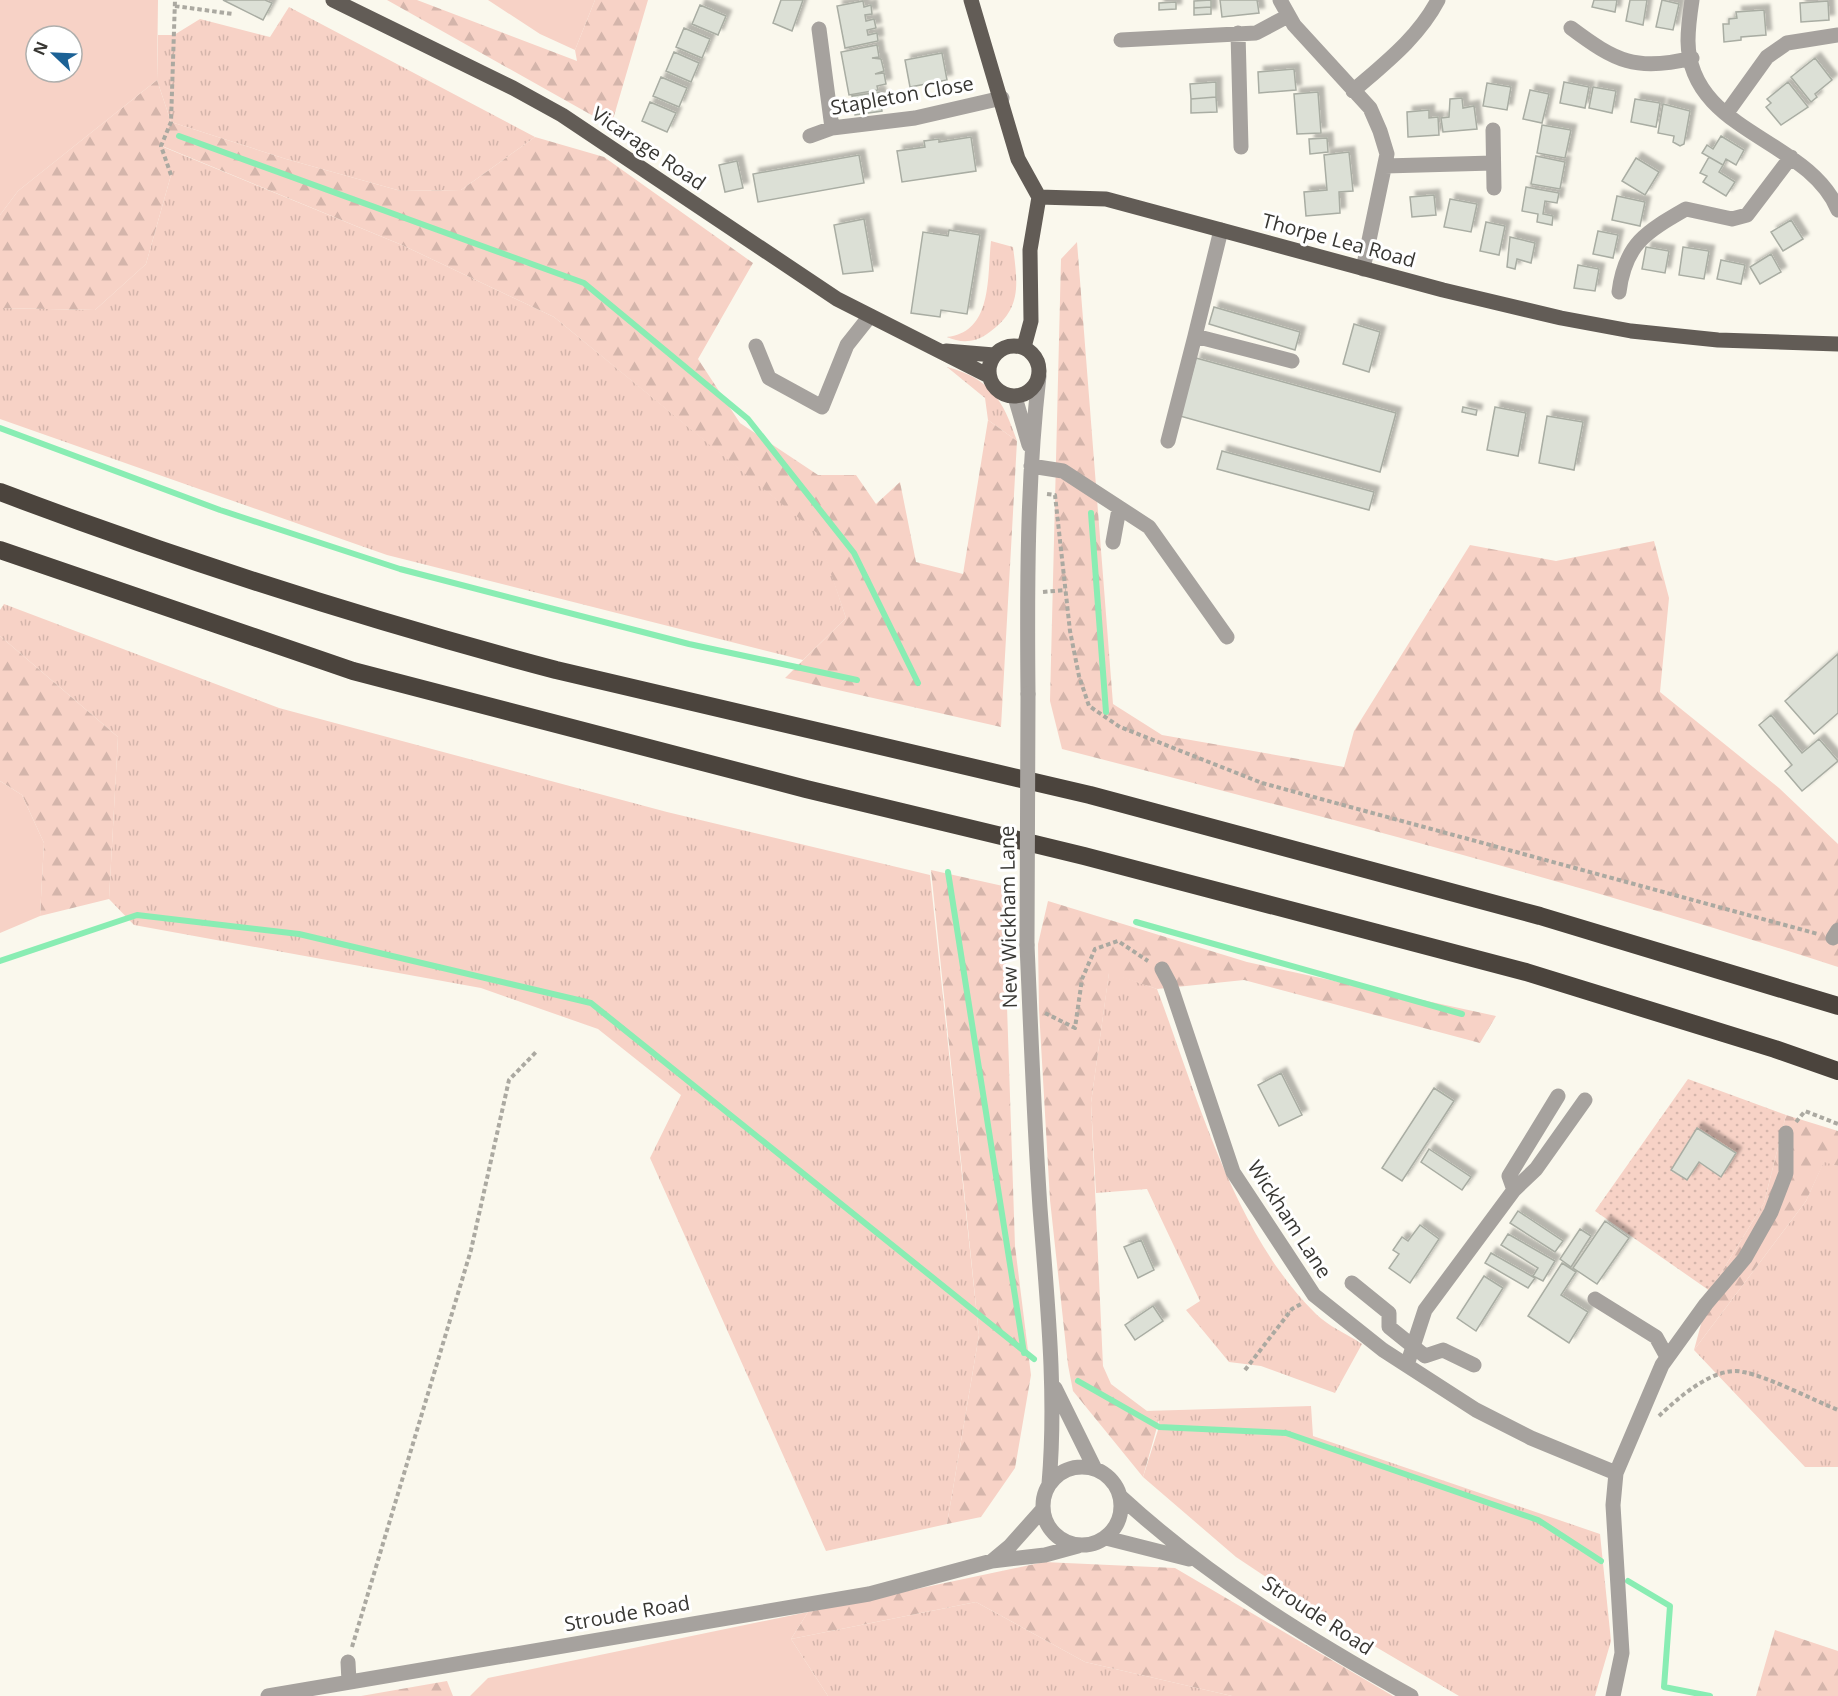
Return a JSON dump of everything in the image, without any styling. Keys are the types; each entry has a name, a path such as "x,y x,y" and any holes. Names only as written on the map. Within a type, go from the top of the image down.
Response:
{"highway":[{"path":"0,492 246,580 469,647 568,673 1090,795 1540,916 1838,1006"},
{"path":"0,550 352,671 806,789 1084,856 1526,972 1838,1071"}],"main road":[{"name":"Vicarage Road","path":"333,0 513,88 562,115 768,255 837,299 989,376"},
{"path":"971,0 1002,98 1018,159 1039,197 1030,250 1030,321 1024,347"},
{"name":"Thorpe Lea Road","path":"1039,197 1106,200 1363,269 1561,318 1631,331 1718,340 1838,344"},
{"path":"1009,346 1024,347 1035,357 1039,376 1030,390 1015,397 1001,393 989,376 990,361 994,355 1009,346"},
{"name":"Vicarage Road","path":"931,348 973,355 994,355"}],"street":[{"path":"1280,0 1288,16 1370,108 1380,131 1387,154 1363,269"},
{"path":"1353,91 1415,35 1426,23 1438,0"},
{"path":"1692,0 1688,43 1695,74 1713,101 1747,132 1791,157 1817,178 1833,198 1838,210"},
{"path":"1121,40 1256,33 1288,16"},
{"path":"1570,28 1618,58 1661,66 1692,58"},
{"path":"819,29 832,128"},
{"path":"1238,33 1241,147"},
{"path":"1726,114 1767,57 1787,42 1838,35"},
{"name":"Stapleton Close","path":"810,136 832,128 915,118 1002,98"},
{"path":"1493,130 1494,188"},
{"path":"1619,292 1625,260 1634,246 1686,209 1732,219 1747,215 1791,157"},
{"path":"1385,166 1493,162"},
{"path":"1168,441 1221,230"},
{"path":"756,346 770,378 822,407 847,345 870,316"},
{"path":"1195,336 1292,361"},
{"name":"New Wickham Lane","path":"1039,376 1031,460 1027,593 1027,945 1036,1153 1052,1380 1053,1446 1049,1484"},
{"name":"New Wickham Lane","path":"1015,397 1031,460"},
{"path":"1031,460 1063,471 1149,527 1227,637"},
{"path":"1113,542 1119,509"},
{"name":"Wickham Lane","path":"1162,969 1170,984 1233,1172 1314,1295 1383,1350 1476,1410 1531,1438 1616,1473"},
{"path":"1514,1190 1509,1176 1558,1096"},
{"path":"1407,1365 1425,1310 1514,1190 1536,1169 1585,1100"},
{"path":"1613,1696 1622,1653 1613,1505 1616,1473 1667,1357 1706,1304 1745,1258 1771,1212 1786,1173 1786,1133"},
{"path":"1352,1283 1389,1312 1389,1327 1425,1356 1443,1350 1474,1365"},
{"path":"1595,1299 1656,1337 1667,1357"},
{"name":"New Wickham Lane","path":"1052,1380 1095,1469"},
{"path":"1070,1469 1095,1469 1115,1485 1120,1497 1119,1520 1106,1538 1098,1543 1078,1546 1058,1538 1045,1520 1043,1509 1049,1484 1070,1469"},
{"name":"Stroude Road","path":"1120,1497 1157,1530 1330,1651 1411,1696"},
{"name":"Stroude Road","path":"992,1561 1010,1546 1043,1509"},
{"name":"Stroude Road","path":"1106,1538 1173,1554 1205,1565"},
{"name":"Stroude Road","path":"268,1696 869,1594 992,1561 1045,1555 1078,1546"},
{"path":"348,1662 348,1682"}],"path":[{"path":"171,175 161,146 171,122 175,0"},
{"path":"175,6 233,14"},
{"path":"1047,494 1055,495 1070,631 1079,676 1089,706 1120,727 1262,783 1836,934"},
{"path":"1039,1010 1075,1028 1082,979 1095,949 1118,941 1162,969"},
{"path":"348,1662 471,1250 509,1080 536,1052"},
{"path":"1786,1133 1805,1111 1838,1124"},
{"path":"1245,1370 1292,1309 1314,1295"},
{"path":"1657,1417 1684,1393 1720,1374 1742,1371 1838,1410"}],"green space":[{"path":"0,0 158,0 157,80 18,191 0,215"},
{"path":"387,0 417,0 577,61 575,50 595,0 648,0 611,126"},
{"path":"488,0 595,0 575,50 540,34"},
{"path":"289,7 535,137 461,190 401,191 286,159 171,122 157,80 158,35 174,35 200,19 270,37"},
{"path":"157,80 171,122 286,159 401,191 461,190 535,137 604,157 753,263 698,359 740,423 818,475 856,475 876,504 900,482 916,562 963,574 988,420 1017,441 1001,727 785,678 846,618 817,533 554,317 402,245 162,146 171,175 146,264 95,310 0,308 0,215 18,191"},
{"path":"161,146 402,245 554,317 818,533 846,618 803,660 387,555 0,419 0,308 95,310 146,264 171,175"},
{"path":"991,241 1013,247 1016,285 1012,306 1007,316 982,337 967,341 947,337 962,333 973,325 980,314 985,301"},
{"path":"1077,242 1113,704 1162,735 1344,767 1354,731 1470,545 1556,561 1654,541 1669,598 1660,692 1779,788 1838,844 1838,967 1549,879 1062,749 1050,701 1061,259"},
{"path":"947,367 975,378 993,393 1006,414 1017,441 988,420 985,398"},
{"path":"4,604 279,708 667,812 930,875 979,1335 947,1524 826,1551 650,1158 681,1095 598,1029 481,988 134,925 109,899 118,737 0,636 0,610"},
{"path":"0,636 118,737 109,899 40,916 44,843 22,795 0,781"},
{"path":"0,781 22,795 44,843 40,916 0,933"},
{"path":"931,870 1003,886 1015,1246 1031,1375 1015,1468 981,1517 947,1524 979,1335"},
{"path":"1048,901 1247,962 1496,1016 1480,1043 1244,980 1157,989 1109,973 1091,1103 1103,1366 1111,1384 1159,1420 1143,1477 1073,1391 1068,1365 1050,1200 1039,1010 1038,944"},
{"path":"1109,972 1157,989 1221,1161 1240,1204 1262,1244 1287,1281 1316,1314 1362,1344 1335,1393 1261,1366 1229,1362 1186,1310 1200,1301 1147,1189 1096,1193 1091,1103"},
{"path":"1688,1079 1786,1115 1764,1203 1710,1291 1595,1211","holes":["1697,1129 1736,1153 1721,1176 1699,1162 1687,1180 1671,1171"]},
{"path":"1786,1115 1838,1131 1838,1166 1824,1162 1806,1201 1694,1350 1710,1291 1764,1203"},
{"path":"1824,1161 1838,1166 1838,1467 1805,1467 1694,1350 1806,1201"},
{"path":"1311,1406 1313,1436 1600,1534 1611,1641 1595,1696 1459,1696 1337,1624 1236,1557 1143,1477 1159,1427 1159,1420 1145,1411"},
{"path":"1044,1562 1175,1568 1393,1696 1232,1696 1085,1662 976,1602 791,1639 808,1612"},
{"path":"976,1602 1085,1662 1232,1696 828,1696 791,1639"},
{"path":"808,1612 791,1639 828,1696 470,1696 488,1678"},
{"path":"1775,1630 1838,1651 1838,1696 1756,1696"},
{"path":"447,1681 453,1696 361,1696"}],"building":[{"path":"223,0 265,0 272,3 263,20"},
{"path":"781,0 803,0 792,31 773,23"},
{"path":"1211,0 1211,7 1194,8 1194,1"},
{"path":"1220,0 1257,0 1259,13 1222,17"},
{"path":"1594,0 1617,0 1615,12 1592,7"},
{"path":"1630,0 1647,0 1643,25 1626,21"},
{"path":"1662,0 1679,4 1673,30 1656,27"},
{"path":"863,1 864,7 871,5 872,14 865,15 866,21 874,19 876,28 867,30 868,35 877,33 878,41 845,48 837,6"},
{"path":"1828,1 1829,20 1801,22 1800,3"},
{"path":"1176,2 1176,9 1159,10 1159,3"},
{"path":"700,5 726,16 718,35 692,24"},
{"path":"1211,7 1211,14 1194,15 1194,8"},
{"path":"1764,10 1766,35 1741,37 1741,40 1724,42 1723,24 1729,24 1729,19 1737,18 1736,12"},
{"path":"684,28 710,39 702,58 676,47"},
{"path":"877,45 879,57 872,58 881,59 884,71 875,74 884,73 886,84 877,86 878,90 849,95 841,52"},
{"path":"674,52 699,63 691,82 666,71"},
{"path":"942,53 947,80 910,87 905,60"},
{"path":"1815,58 1832,80 1815,94 1817,97 1811,102 1791,77"},
{"path":"1294,69 1296,90 1259,93 1258,72"},
{"path":"661,77 687,88 679,107 653,96"},
{"path":"1216,82 1216,97 1191,99 1190,84"},
{"path":"1564,82 1589,87 1585,108 1560,103"},
{"path":"1788,82 1808,107 1781,125 1766,107 1771,103 1767,99"},
{"path":"1487,83 1511,87 1507,110 1483,106"},
{"path":"1593,87 1616,91 1612,113 1589,108"},
{"path":"1530,90 1549,94 1542,123 1523,119"},
{"path":"880,92 882,111 855,115 852,96"},
{"path":"1318,92 1321,133 1297,134 1294,94"},
{"path":"1216,97 1217,112 1191,113 1191,99"},
{"path":"1462,98 1463,108 1474,106 1477,129 1443,132 1441,118 1449,117 1450,99"},
{"path":"1635,99 1660,103 1656,127 1631,122"},
{"path":"650,102 676,113 667,132 642,121"},
{"path":"1663,104 1690,111 1684,144 1680,146 1673,142 1674,136 1658,133"},
{"path":"1429,110 1429,118 1438,117 1439,135 1408,137 1407,112"},
{"path":"1542,125 1571,130 1565,158 1537,153"},
{"path":"1721,136 1744,150 1736,165 1726,159 1723,165 1702,153 1707,145 1713,149"},
{"path":"971,137 976,171 902,182 897,151 925,147 924,141 939,139 939,142"},
{"path":"1327,138 1328,152 1310,154 1309,139"},
{"path":"1349,152 1353,191 1339,192 1340,213 1306,216 1304,192 1327,190 1324,155"},
{"path":"859,155 864,183 758,202 753,174"},
{"path":"1536,156 1565,162 1560,189 1531,184"},
{"path":"1709,157 1723,165 1719,172 1735,182 1726,196 1703,182 1707,176 1700,173"},
{"path":"1636,158 1659,172 1645,195 1622,181"},
{"path":"737,161 743,188 725,192 719,165"},
{"path":"1526,187 1559,193 1557,203 1545,201 1543,214 1553,216 1552,225 1537,222 1538,214 1522,211"},
{"path":"1434,195 1436,215 1412,217 1410,197"},
{"path":"1617,196 1645,202 1640,226 1612,220"},
{"path":"1450,199 1477,204 1471,232 1444,227"},
{"path":"864,219 873,271 843,274 834,225"},
{"path":"1791,220 1803,239 1783,251 1771,232"},
{"path":"1486,222 1505,226 1499,255 1480,251"},
{"path":"949,230 980,235 967,314 941,310 940,317 911,313 923,232 948,236"},
{"path":"1598,231 1618,235 1613,258 1593,254"},
{"path":"1510,237 1535,243 1531,263 1517,259 1515,269 1507,267"},
{"path":"1646,247 1669,251 1665,273 1642,269"},
{"path":"1683,247 1709,251 1704,279 1679,275"},
{"path":"1771,254 1781,272 1760,284 1750,267"},
{"path":"1721,260 1745,265 1741,284 1717,279"},
{"path":"1578,265 1599,269 1595,291 1574,288"},
{"path":"1214,307 1300,332 1295,350 1209,324"},
{"path":"1354,324 1380,332 1369,372 1343,364"},
{"path":"1196,358 1396,413 1380,472 1180,416"},
{"path":"1463,407 1477,410 1476,415 1462,412"},
{"path":"1495,407 1526,413 1518,456 1487,450"},
{"path":"1547,416 1583,422 1574,470 1539,463"},
{"path":"1222,451 1374,492 1369,510 1217,469"},
{"path":"1838,654 1838,713 1814,734 1785,701"},
{"path":"1771,715 1802,753 1819,739 1838,761 1802,791 1785,771 1792,765 1759,725"},
{"path":"1281,1073 1302,1115 1279,1126 1258,1085"},
{"path":"1434,1088 1454,1101 1402,1181 1382,1168"},
{"path":"1697,1128 1736,1153 1721,1177 1699,1162 1687,1180 1671,1170"},
{"path":"1429,1149 1471,1177 1462,1190 1421,1162"},
{"path":"1518,1211 1563,1241 1555,1252 1510,1223"},
{"path":"1605,1221 1629,1238 1597,1284 1573,1268"},
{"path":"1420,1225 1439,1239 1410,1283 1389,1268 1399,1254 1393,1250 1402,1237 1408,1241"},
{"path":"1580,1229 1591,1236 1571,1267 1560,1259"},
{"path":"1508,1234 1555,1261 1543,1281 1533,1276 1538,1268 1501,1245"},
{"path":"1141,1240 1154,1270 1138,1278 1124,1247"},
{"path":"1491,1253 1535,1278 1528,1288 1485,1263"},
{"path":"1562,1263 1576,1272 1561,1295 1588,1312 1569,1343 1528,1316"},
{"path":"1484,1276 1503,1288 1476,1331 1457,1318"},
{"path":"1153,1306 1163,1321 1135,1340 1125,1325"}],"waterway":[{"path":"179,136 584,283 748,419 854,553 918,683"},
{"path":"0,428 220,510 400,569 689,644 857,680"},
{"path":"1091,513 1106,712"},
{"path":"948,872 1024,1353"},
{"path":"0,961 137,915 299,934 591,1003 1034,1359"},
{"path":"1136,922 1462,1014"},
{"path":"1078,1381 1159,1427 1286,1433 1538,1520 1601,1561"},
{"path":"1628,1581 1670,1606 1664,1687 1710,1696"}]}
